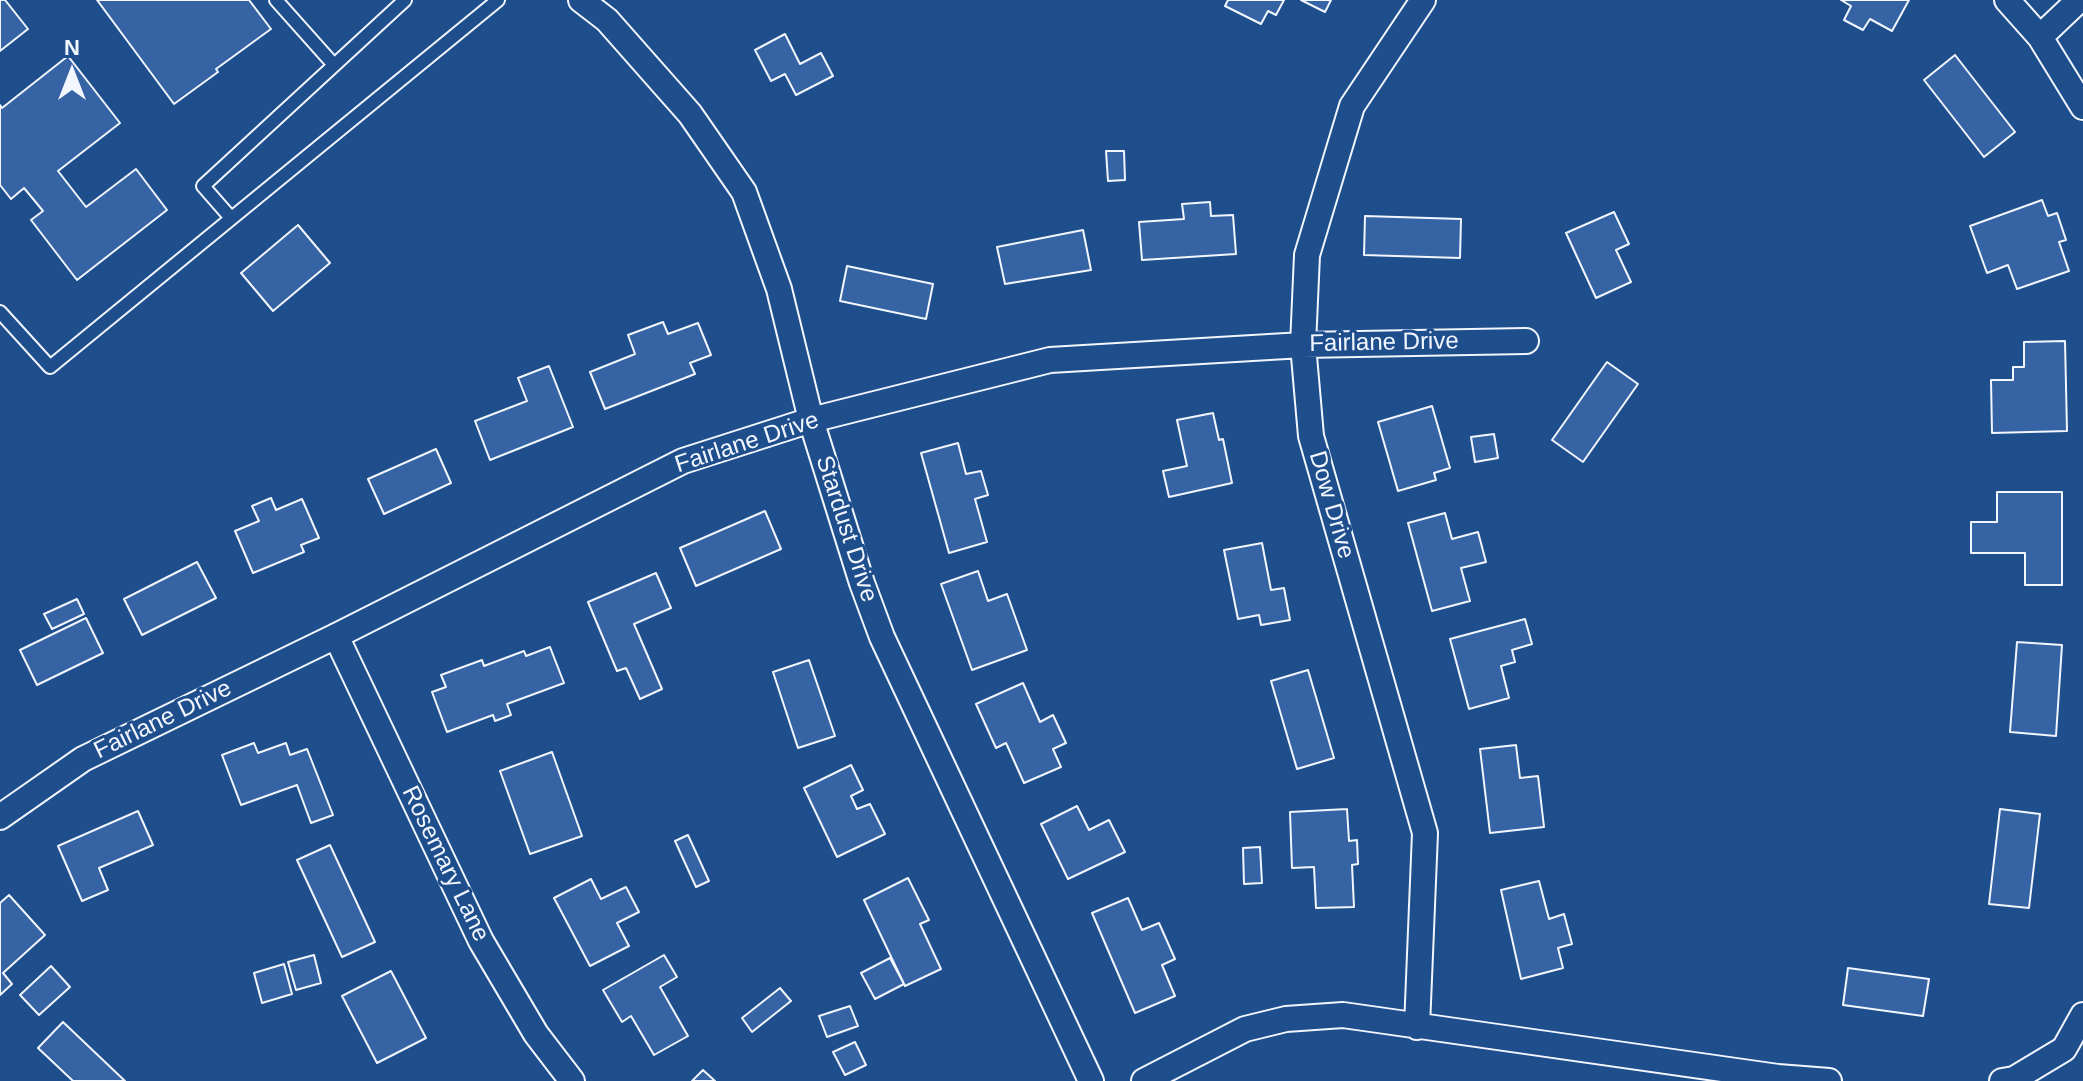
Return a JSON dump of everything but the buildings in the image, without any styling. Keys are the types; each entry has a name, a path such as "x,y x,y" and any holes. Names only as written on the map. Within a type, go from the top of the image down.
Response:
{"street":[{"name":"Stardust Drive","path":"581,0 607,20 690,114 744,192 779,289 811,420 882,637 1091,1081"},
{"name":"Dow Drive","path":"1417,1027 1425,833 1311,436 1303,345 1307,255 1352,106 1423,0"},
{"path":"2007,0 2040,37 2083,107"},
{"path":"2040,37 2079,0"},
{"name":"Fairlane Drive","path":"0,817 83,759 683,461 811,420 1050,360 1303,345 1526,341"},
{"name":"Rosemary Lane","path":"336,636 481,941 536,1034 572,1081"},
{"path":"1144,1081 1245,1029 1286,1019 1343,1015 1777,1079 1829,1081"},
{"path":"2002,1081 2014,1079 2064,1049 2083,1015"}],"lane":[{"path":"276,0 334,65"},
{"path":"231,218 203,186 405,0"},
{"path":"0,312 50,367 498,0"}]}
